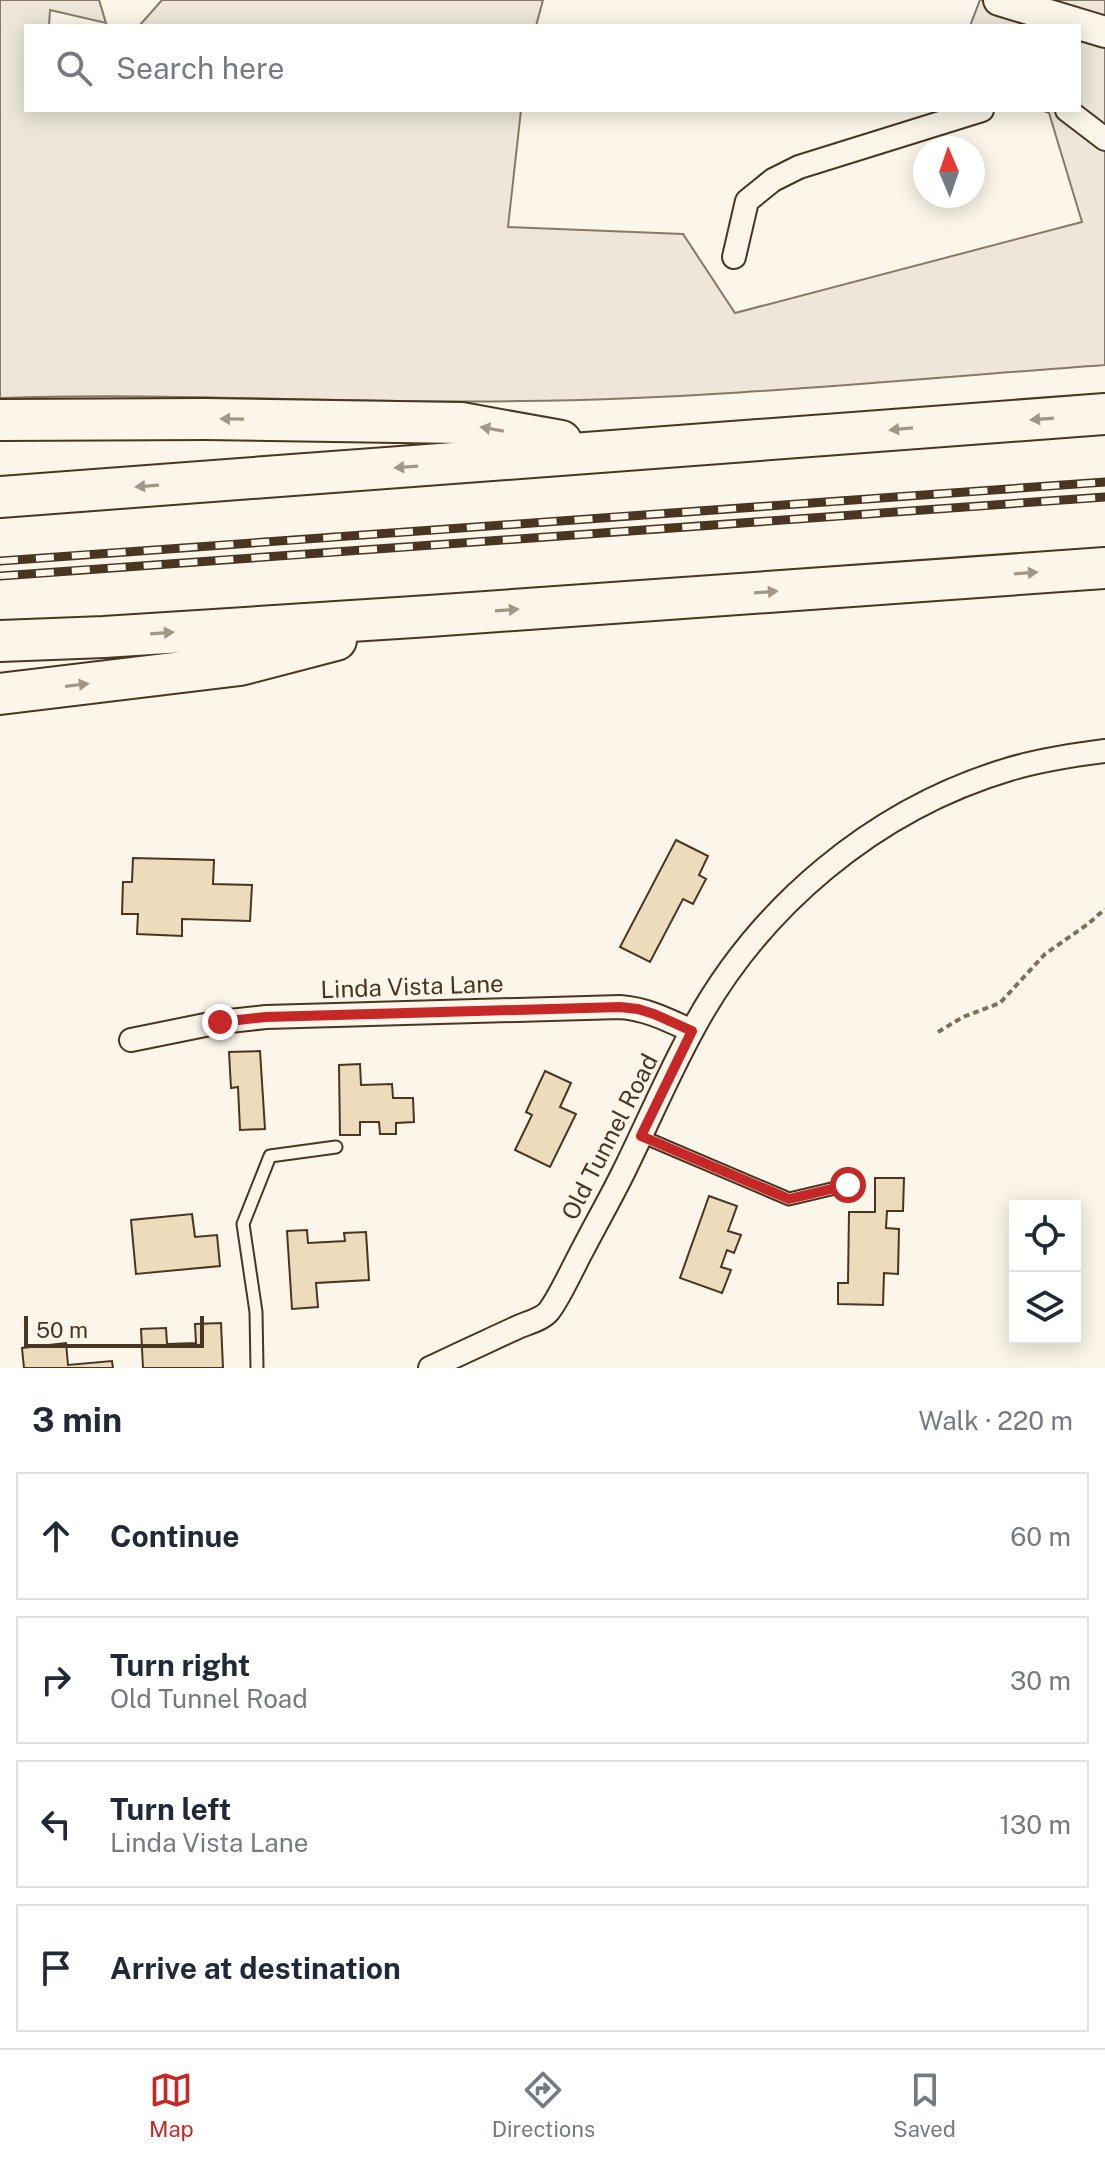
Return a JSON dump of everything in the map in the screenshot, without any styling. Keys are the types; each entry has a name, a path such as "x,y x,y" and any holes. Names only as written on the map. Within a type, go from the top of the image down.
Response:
{"highway":[{"path":"0,497 1105,414"},
{"path":"0,420 461,423 624,452"},
{"path":"0,641 429,616 1105,568"},
{"path":"0,694 240,665 429,616"}],"street":[{"path":"999,0 1078,24"},
{"path":"1081,25 1105,32"},
{"path":"734,257 747,201 773,180 799,167 976,112"},
{"path":"1070,112 1105,139"},
{"name":"Old Tunnel Road","path":"430,1368 548,1313 692,1031 723,979 770,919 805,884 884,827 966,785 1057,758 1105,751"},
{"name":"Linda Vista Lane","path":"131,1040 220,1022 266,1017 620,1007 646,1011 692,1031"}],"lane":[{"path":"641,1136 789,1199 848,1185"},
{"path":"257,1368 256,1312 243,1224 270,1156 336,1147"}],"path":[{"path":"938,1032 963,1017 1000,1003 1045,954 1105,909"}],"shaded area":[{"path":"0,0 99,0 106,23 50,10 49,24 24,24 24,112 521,112 508,227 683,234 735,313 1082,222 1046,112 1081,112 1081,24 971,24 980,0 1105,0 1105,365 739,392 593,399 0,398"},
{"path":"162,0 543,0 537,24 141,24"}],"building":[{"path":"676,840 708,856 699,875 706,879 693,904 683,899 650,962 620,947"},
{"path":"133,858 214,860 213,884 252,885 250,921 182,919 182,936 137,934 138,914 122,914 123,882 132,882"},
{"path":"260,1051 265,1129 240,1130 238,1087 231,1088 229,1052"},
{"path":"360,1064 361,1085 392,1084 393,1098 413,1098 414,1122 396,1123 396,1134 380,1134 379,1122 360,1122 360,1135 340,1135 339,1065"},
{"path":"545,1071 571,1083 560,1107 576,1114 550,1167 515,1150 532,1115 526,1112"},
{"path":"875,1178 904,1178 903,1211 887,1211 886,1228 899,1229 898,1274 884,1273 883,1305 838,1304 838,1283 848,1283 849,1212 875,1212"},
{"path":"709,1196 737,1206 728,1231 741,1235 734,1253 727,1250 721,1267 731,1270 722,1293 680,1278"},
{"path":"192,1214 195,1237 217,1235 220,1266 136,1274 131,1220"},
{"path":"307,1230 308,1243 345,1241 344,1233 366,1232 369,1280 316,1283 318,1307 292,1309 287,1231"},
{"path":"221,1323 223,1368 143,1368 141,1329 166,1328 167,1344 196,1343 195,1324"},
{"path":"66,1343 68,1365 112,1361 113,1368 24,1368 22,1348"}],"railway":[{"path":"0,561 1105,482"},
{"path":"0,576 1105,497"}],"route":[{"path":"220,1022 266,1017 638,1009 692,1031 641,1136 789,1199 848,1185"}]}
